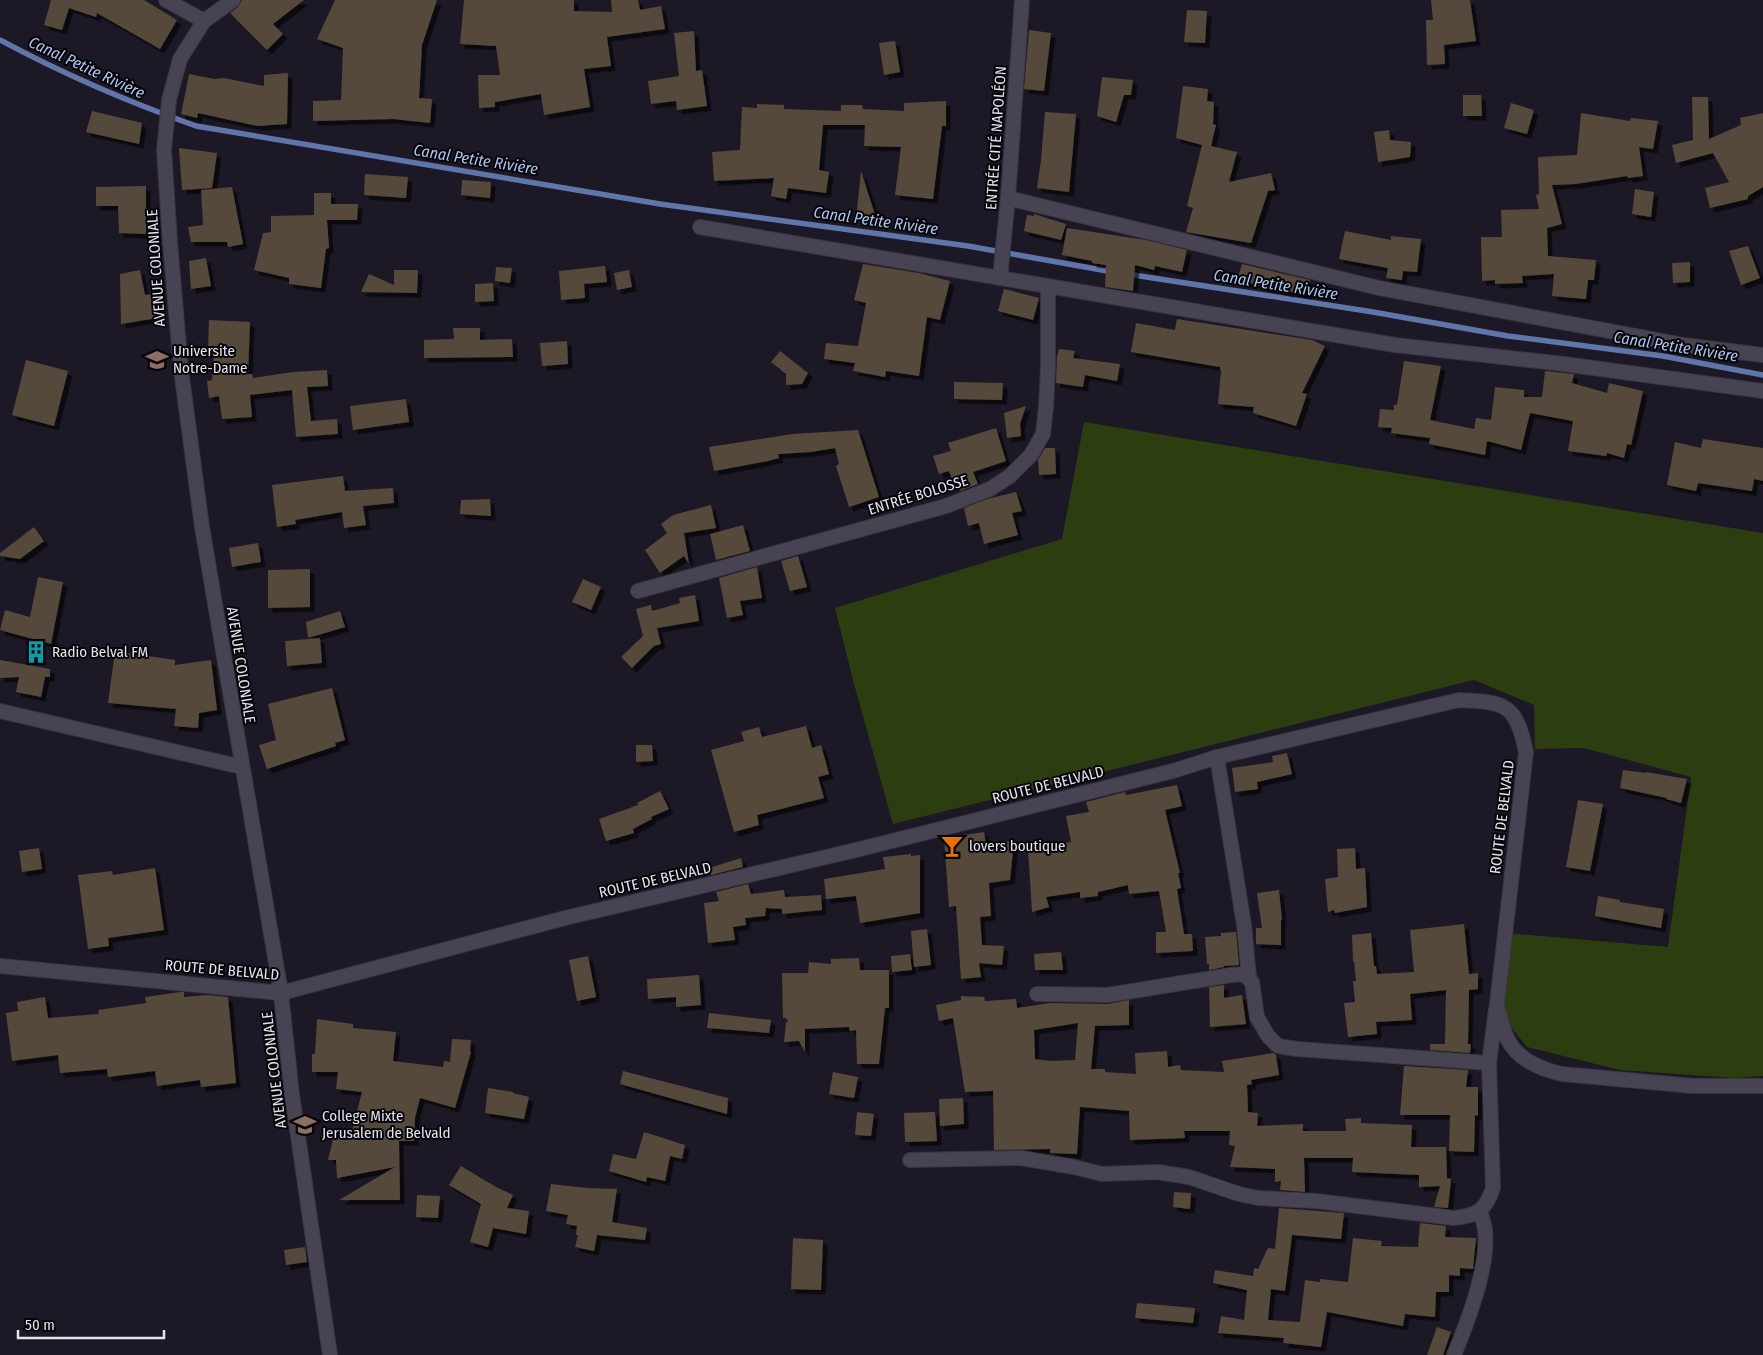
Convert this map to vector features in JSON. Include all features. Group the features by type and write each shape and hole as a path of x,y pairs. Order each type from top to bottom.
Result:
{"street":[{"path":"166,0 204,21"},
{"name":"AVENUE COLONIALE","path":"233,0 204,21 180,59 168,100 164,150 181,370 202,527 281,993 292,1096 330,1355"},
{"name":"ENTRÉE CITÉ NAPOLÉON","path":"1000,278 1008,198 1022,0"},
{"path":"1008,198 1379,288 1684,345 1763,355"},
{"path":"700,227 1395,345 1564,364 1763,391"},
{"name":"ENTRÉE BOLOSSE","path":"638,591 946,506 990,489 1010,476 1031,455 1043,434 1048,368 1048,286"},
{"name":"ROUTE DE BELVALD","path":"0,966 281,993 569,917 869,846 1163,773 1217,757 1459,700 1490,701 1504,706 1515,717 1522,734 1526,752 1497,1004 1508,1039 1529,1063 1545,1070 1562,1074 1694,1086 1763,1086"},
{"path":"0,711 242,767"},
{"path":"1217,757 1244,925 1249,978"},
{"path":"1037,994 1108,995 1244,974 1249,978 1254,987 1257,1017 1268,1036 1278,1046 1297,1049 1489,1062"},
{"path":"910,1160 1021,1158 1102,1174 1158,1172 1189,1177 1239,1194 1258,1198 1316,1201 1454,1218 1474,1215 1486,1205 1493,1188 1489,1062 1497,1004"},
{"path":"1454,1355 1471,1311 1481,1271 1485,1247 1485,1230 1480,1211"}],"green space":[{"path":"1084,422 1763,533 1763,1076 1734,1078 1620,1070 1527,1047 1496,1008 1506,933 1668,947 1691,777 1584,748 1535,749 1534,705 1474,680 893,824 835,608 1062,539"}],"building":[{"path":"51,0 144,0 177,20 160,49 97,13 96,17 69,8 62,30 44,25"},
{"path":"242,0 304,0 273,24 283,34 267,50 230,13 238,7"},
{"path":"335,0 437,0 422,45 419,98 432,99 430,123 393,119 313,121 313,101 341,100 343,48 317,39"},
{"path":"464,0 574,0 574,11 612,12 611,0 638,0 640,10 661,6 665,29 607,37 611,66 584,69 590,107 544,115 541,94 495,102 495,107 479,108 478,75 500,75 496,46 460,44"},
{"path":"1431,0 1470,0 1476,41 1444,45 1445,64 1427,65 1426,20 1433,20"},
{"path":"1187,10 1207,11 1205,43 1184,42"},
{"path":"1029,30 1051,33 1044,91 1024,89"},
{"path":"694,31 696,71 702,70 707,106 677,110 676,101 651,104 648,81 679,76 674,33"},
{"path":"895,41 900,72 884,75 879,43"},
{"path":"288,73 287,124 257,126 198,113 197,118 181,114 189,74 214,79 224,78 264,86 264,75"},
{"path":"1102,77 1133,80 1131,95 1124,95 1116,122 1097,116"},
{"path":"1183,86 1208,89 1207,101 1214,102 1213,124 1216,125 1211,146 1237,152 1229,182 1271,173 1275,190 1268,191 1251,243 1186,232 1193,208 1187,206 1202,145 1176,138"},
{"path":"1463,95 1481,95 1482,116 1463,116"},
{"path":"1692,97 1708,97 1709,139 1741,125 1740,118 1763,113 1763,187 1748,196 1748,199 1710,208 1705,188 1729,182 1713,153 1676,163 1672,145 1693,140"},
{"path":"946,101 946,126 942,126 933,199 895,195 901,147 864,146 865,125 823,125 819,170 829,172 826,193 788,188 786,199 771,196 774,178 714,181 712,152 740,150 742,107 757,108 757,104 784,105 784,109 841,111 841,105 862,105 863,109 904,111 904,103"},
{"path":"1511,103 1534,110 1527,134 1504,128"},
{"path":"92,111 142,123 139,144 86,132"},
{"path":"1045,112 1076,114 1069,192 1037,188"},
{"path":"1581,113 1630,121 1631,118 1658,121 1653,149 1639,147 1643,176 1628,178 1627,176 1576,184 1552,185 1562,224 1547,228 1548,256 1596,260 1594,280 1588,280 1586,299 1552,296 1554,274 1522,276 1523,283 1495,284 1495,280 1482,281 1481,237 1502,237 1501,210 1539,209 1536,195 1539,194 1538,157 1577,155"},
{"path":"1389,130 1390,140 1411,142 1410,157 1378,162 1374,132"},
{"path":"179,148 217,153 212,188 182,190"},
{"path":"861,171 877,221 856,219"},
{"path":"365,174 408,177 406,198 364,195"},
{"path":"462,180 491,182 490,198 461,195"},
{"path":"146,186 146,234 119,233 118,206 96,206 96,187"},
{"path":"232,187 243,244 228,247 227,242 191,242 188,227 203,225 201,190"},
{"path":"1635,189 1654,192 1651,217 1632,214"},
{"path":"314,193 331,193 331,204 358,204 357,220 327,220 329,248 326,249 321,288 289,284 289,278 254,270 263,233 271,232 271,216 314,215"},
{"path":"1034,214 1066,224 1061,240 1024,231 1027,215 1034,216"},
{"path":"1067,228 1146,240 1187,250 1182,272 1155,266 1154,270 1135,265 1133,291 1105,287 1106,265 1062,255"},
{"path":"1345,231 1391,240 1391,236 1421,239 1417,272 1403,271 1402,280 1386,278 1388,268 1339,259"},
{"path":"1748,246 1760,278 1741,285 1729,251"},
{"path":"206,258 211,286 191,289 189,261"},
{"path":"1690,262 1690,282 1673,283 1672,263"},
{"path":"863,264 919,273 950,281 940,320 927,317 919,376 886,371 885,377 853,371 855,363 824,359 826,343 858,346 866,303 854,300"},
{"path":"1242,264 1310,280 1307,295 1290,293 1237,280"},
{"path":"605,266 607,282 584,284 585,298 561,300 559,271"},
{"path":"496,267 512,268 510,283 495,281"},
{"path":"140,270 145,295 153,294 157,318 121,324 120,274"},
{"path":"394,270 418,270 417,293 361,292 369,274 394,285"},
{"path":"629,270 632,287 617,290 614,273"},
{"path":"493,283 494,301 475,302 475,284"},
{"path":"1004,289 1039,298 1033,320 998,311"},
{"path":"1177,319 1312,340 1325,346 1302,393 1307,394 1296,426 1253,413 1254,407 1218,404 1220,367 1131,352 1136,323 1175,330"},
{"path":"209,320 250,322 248,374 252,374 253,378 293,372 327,370 328,386 307,387 311,421 337,419 338,434 296,437 292,390 250,395 252,417 222,419 219,396 209,398 207,381 212,380 214,348 208,347"},
{"path":"453,328 480,328 480,340 512,339 513,357 424,358 424,340 454,339"},
{"path":"567,341 568,364 542,366 540,343"},
{"path":"1059,349 1075,351 1073,358 1120,364 1117,381 1085,375 1083,387 1056,383"},
{"path":"780,351 808,373 802,384 786,385 786,374 771,362"},
{"path":"26,360 68,371 54,426 12,415"},
{"path":"1404,361 1441,366 1430,420 1474,429 1476,418 1491,420 1495,387 1524,390 1524,397 1542,397 1545,371 1574,374 1572,383 1607,393 1609,383 1643,391 1631,445 1627,444 1624,458 1607,453 1606,456 1568,451 1573,421 1530,413 1521,450 1487,441 1485,455 1429,444 1430,438 1391,433 1392,428 1378,427 1380,409 1394,410 1394,405 1397,405"},
{"path":"954,382 1003,383 1002,400 954,399"},
{"path":"406,399 409,422 353,430 350,406"},
{"path":"1026,406 1020,424 1021,436 1007,438 1004,413"},
{"path":"996,428 1006,461 973,472 978,484 960,491 958,483 954,484 949,471 939,474 933,456 951,451 948,443"},
{"path":"858,430 879,497 849,507 836,466 839,464 835,448 778,454 779,458 768,461 714,471 709,447 792,434"},
{"path":"1703,439 1763,448 1763,481 1754,479 1752,491 1698,483 1696,491 1667,485 1675,442 1701,448"},
{"path":"1045,448 1055,448 1056,474 1039,475 1038,460"},
{"path":"343,476 345,491 393,488 394,503 363,506 366,525 344,528 342,512 295,520 296,524 277,527 272,485"},
{"path":"1016,492 1022,511 1012,513 1018,535 984,544 979,523 968,526 964,508 987,499"},
{"path":"490,499 491,516 460,514 461,500"},
{"path":"711,505 716,528 684,533 689,564 684,556 660,573 645,550 667,533 661,524 673,515"},
{"path":"743,525 750,551 716,560 710,534"},
{"path":"34,527 44,541 20,559 0,556 0,553"},
{"path":"258,543 261,562 232,567 229,548"},
{"path":"798,556 807,587 790,591 781,561"},
{"path":"757,567 762,598 740,601 743,615 727,618 719,578"},
{"path":"310,569 310,607 268,608 268,570"},
{"path":"38,577 63,582 51,644 0,630 5,610 30,617"},
{"path":"583,579 601,587 591,610 572,602"},
{"path":"695,595 699,621 657,628 661,644 654,646 632,668 621,657 643,636 636,609 651,605 652,611 680,603 679,598"},
{"path":"340,611 345,627 308,638 306,622"},
{"path":"320,638 322,663 287,666 285,641"},
{"path":"115,651 175,660 175,665 211,660 217,710 199,713 198,728 174,726 176,709 108,703"},
{"path":"0,660 50,669 50,677 45,677 41,697 16,692 19,677 0,678"},
{"path":"332,688 345,740 335,743 336,746 267,769 259,745 276,740 268,704"},
{"path":"806,726 812,748 821,745 829,774 818,777 824,798 757,815 759,825 734,832 711,750 744,741 741,732 759,727 762,737"},
{"path":"636,745 652,745 653,761 636,762"},
{"path":"1287,753 1292,774 1257,782 1258,789 1235,792 1232,768 1273,762 1272,756"},
{"path":"1623,770 1687,779 1681,803 1667,798 1620,788"},
{"path":"1177,785 1182,806 1165,810 1180,873 1178,873 1181,888 1177,889 1184,934 1192,934 1193,951 1156,953 1156,932 1166,932 1159,891 1129,894 1128,885 1098,892 1098,896 1080,898 1080,892 1046,897 1049,907 1032,912 1028,848 1071,842 1066,816 1089,812 1086,802 1125,792 1126,795"},
{"path":"660,791 669,809 651,817 652,819 633,829 634,833 606,841 599,819 638,805 637,803"},
{"path":"1578,800 1603,804 1590,871 1566,867"},
{"path":"984,832 986,844 1014,841 1010,880 989,883 991,916 980,917 982,945 1004,946 1002,965 979,963 981,977 961,979 956,906 949,907 944,838"},
{"path":"39,848 42,869 22,872 19,851"},
{"path":"1355,848 1356,869 1365,868 1367,907 1335,913 1334,910 1328,912 1325,879 1338,877 1337,849"},
{"path":"911,854 911,856 920,855 920,913 860,923 856,896 826,899 824,879 885,869 883,857"},
{"path":"741,858 743,867 711,875 709,868"},
{"path":"155,868 164,930 108,938 109,946 88,949 78,875 112,871 113,875"},
{"path":"748,884 751,894 784,890 785,897 821,895 822,910 782,914 782,909 766,908 765,916 745,918 746,925 733,927 735,940 708,943 704,903 719,901 716,892"},
{"path":"1279,890 1282,920 1281,945 1256,944 1256,928 1262,928 1257,893"},
{"path":"1598,896 1620,900 1620,902 1664,909 1661,928 1595,916"},
{"path":"1464,924 1469,974 1478,973 1478,989 1469,990 1468,1044 1471,1044 1470,1053 1430,1050 1430,1044 1445,1044 1446,990 1410,994 1412,1020 1376,1022 1377,1034 1348,1037 1344,1003 1355,1002 1353,981 1356,981 1352,935 1371,933 1374,966 1376,966 1377,974 1414,972 1410,930"},
{"path":"927,929 931,965 914,967 911,931"},
{"path":"1236,932 1239,965 1209,970 1205,937 1221,936 1221,933"},
{"path":"1061,952 1063,970 1035,970 1034,954"},
{"path":"910,954 912,970 892,972 891,956"},
{"path":"588,956 596,997 577,1001 569,960"},
{"path":"859,958 860,970 889,970 889,1008 885,1008 879,1064 857,1064 856,1030 850,1031 849,1027 805,1029 805,1052 799,1041 784,1042 786,1022 788,1022 786,1018 783,1018 782,973 808,973 809,962 831,964 831,959"},
{"path":"699,975 701,1005 676,1007 676,997 648,999 647,979"},
{"path":"1224,985 1224,998 1242,995 1246,1024 1210,1027 1209,987"},
{"path":"184,992 184,997 207,995 228,997 236,1083 201,1087 200,1080 157,1086 155,1071 108,1077 107,1069 60,1073 58,1055 12,1061 6,1013 18,1011 17,1002 45,997 48,1018 99,1014 98,1010 146,1003 145,997"},
{"path":"961,996 984,997 985,1001 1016,999 1017,1008 1050,1003 1108,1004 1129,1000 1129,1025 1095,1026 1091,1069 1105,1069 1105,1072 1136,1074 1135,1053 1167,1051 1168,1067 1180,1065 1181,1070 1224,1072 1222,1061 1273,1053 1276,1055 1279,1075 1251,1080 1252,1084 1247,1085 1248,1112 1258,1113 1257,1126 1303,1124 1303,1131 1346,1131 1345,1119 1361,1118 1361,1123 1412,1125 1411,1147 1446,1147 1447,1178 1451,1179 1448,1208 1434,1207 1440,1186 1419,1187 1419,1175 1352,1172 1353,1158 1304,1158 1305,1192 1280,1190 1281,1181 1275,1182 1275,1169 1230,1167 1235,1146 1229,1145 1230,1131 1184,1131 1185,1138 1130,1140 1129,1111 1080,1107 1077,1154 1050,1153 1050,1149 994,1150 993,1091 965,1092 953,1018 939,1021 936,1005 961,1000","holes":["1078,1023 1075,1060 1051,1061 1035,1059 1034,1030"]},
{"path":"709,1013 771,1020 769,1033 707,1028"},
{"path":"317,1019 353,1024 353,1028 396,1032 393,1061 443,1067 444,1061 450,1062 452,1039 471,1040 471,1052 455,1108 420,1098 415,1118 414,1141 399,1141 400,1200 339,1200 395,1167 337,1178 336,1160 328,1160 334,1135 350,1139 362,1092 336,1089 338,1072 312,1072 312,1054 315,1054"},
{"path":"1404,1066 1468,1070 1466,1087 1478,1087 1478,1116 1475,1115 1474,1152 1449,1151 1450,1115 1400,1115"},
{"path":"623,1071 728,1098 727,1114 620,1084"},
{"path":"833,1072 858,1077 854,1098 829,1094"},
{"path":"488,1088 529,1097 524,1119 485,1113"},
{"path":"963,1098 964,1124 940,1126 939,1099"},
{"path":"857,1112 874,1114 871,1136 855,1135"},
{"path":"935,1112 937,1141 905,1142 904,1113"},
{"path":"644,1132 685,1145 682,1159 670,1156 665,1181 647,1177 646,1182 609,1171 613,1154 636,1159"},
{"path":"461,1166 513,1195 507,1208 529,1211 526,1234 493,1228 488,1247 470,1242 481,1204 449,1185"},
{"path":"551,1184 617,1189 612,1222 647,1228 645,1240 597,1235 594,1251 575,1247 578,1235 576,1235 577,1226 566,1224 568,1215 546,1211"},
{"path":"1174,1192 1191,1193 1190,1209 1173,1207"},
{"path":"417,1195 440,1196 438,1218 416,1217"},
{"path":"1279,1208 1344,1213 1341,1239 1292,1235 1285,1291 1271,1289 1268,1320 1300,1322 1305,1280 1320,1282 1320,1279 1348,1282 1353,1238 1382,1241 1381,1246 1418,1247 1420,1223 1446,1226 1445,1237 1476,1238 1473,1269 1460,1268 1460,1276 1449,1275 1449,1292 1436,1292 1435,1317 1405,1314 1403,1326 1327,1312 1321,1347 1283,1343 1284,1338 1218,1333 1221,1316 1244,1320 1247,1290 1213,1283 1215,1270 1253,1276 1254,1268 1258,1269 1268,1248 1275,1249"},
{"path":"793,1238 823,1240 821,1290 791,1289"},
{"path":"305,1247 307,1262 286,1265 284,1250"},
{"path":"1137,1303 1195,1308 1193,1323 1135,1318"},
{"path":"1437,1327 1451,1332 1443,1355 1427,1355"}],"waterway":[{"name":"Canal Petite Rivière","path":"0,40 96,87 196,126 660,204 968,246 1113,272"},
{"name":"Canal Petite Rivière","path":"1127,274 1373,312 1508,336 1663,356 1763,375"}],"place":[{"name":"Universite Notre-Dame","path":"157,360"},
{"name":"Radio Belval FM","path":"36,652"},
{"name":"lovers boutique","path":"952,846"},
{"name":"College Mixte Jerusalem de Belvald","path":"305,1125"}]}
